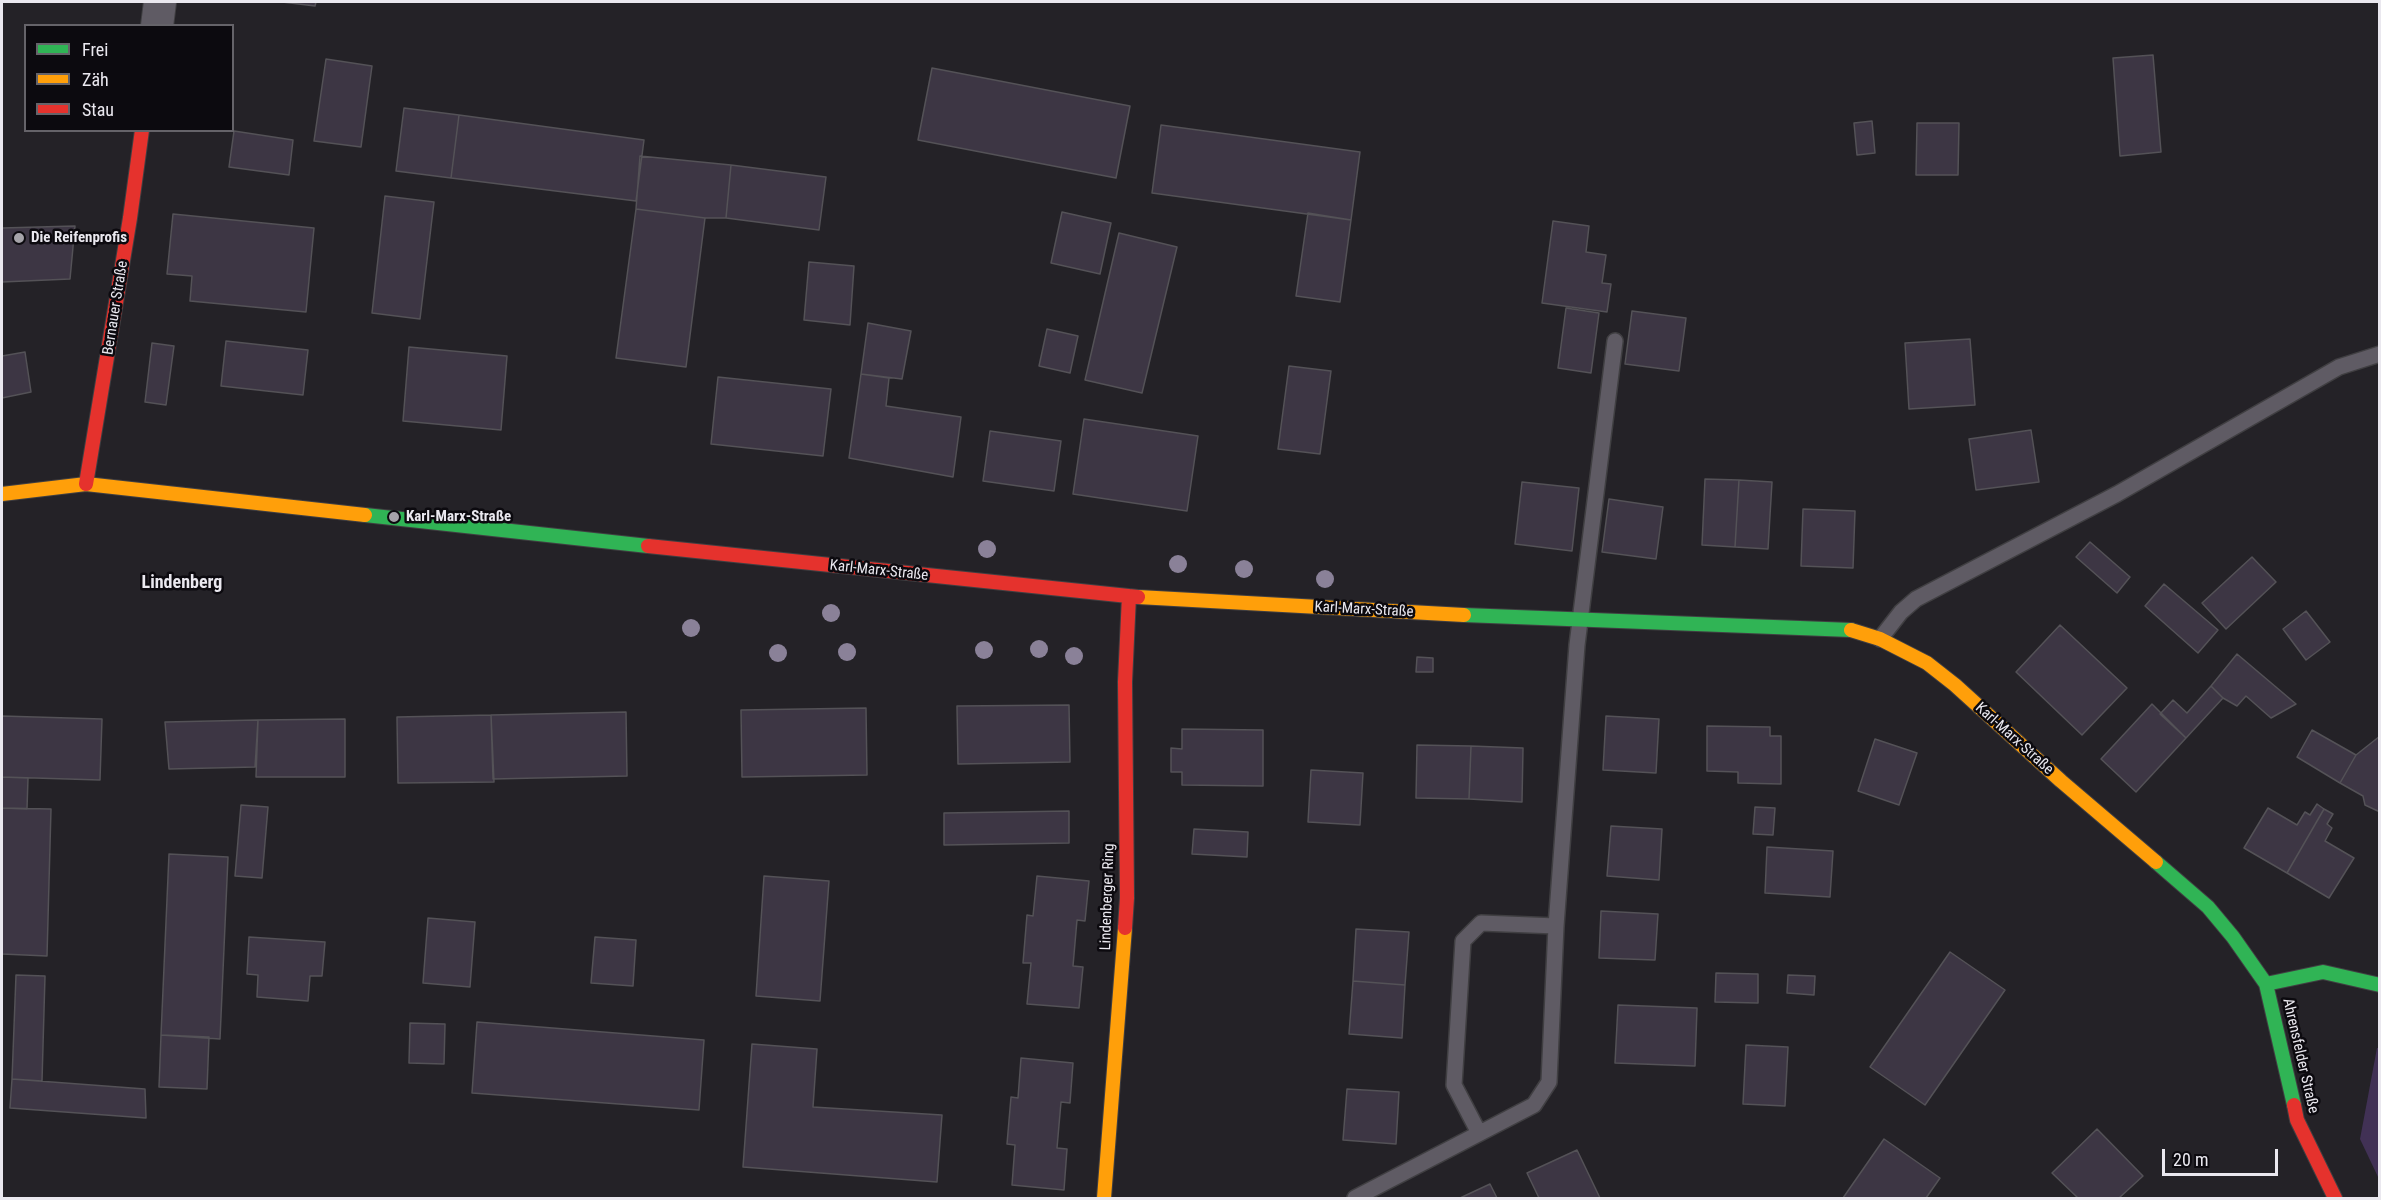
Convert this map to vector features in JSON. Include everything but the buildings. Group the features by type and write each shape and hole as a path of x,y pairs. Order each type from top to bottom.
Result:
{"street":[{"path":"157,24 160,2"},
{"name":"Bernauer Straße","path":"86,484 130,219 142,132"},
{"name":"Karl-Marx-Straße","path":"2,494 86,484 662,548 1129,596 1396,612 1848,629 1881,639 1927,663 1955,685 2208,907 2233,937 2266,984"},
{"name":"Lindenberger Ring","path":"1104,1198 1126,898 1125,682 1129,596"},
{"path":"2266,984 2323,972 2379,985"},
{"name":"Ahrensfelder Straße","path":"2266,984 2297,1120 2335,1198"}],"lane":[{"path":"1355,1198 1534,1105 1549,1082 1556,926 1581,618 1615,341"},
{"path":"1881,639 1900,612 1916,599 2117,494 2339,367 2379,354"},
{"path":"1479,1133 1454,1085 1463,941 1480,923 1556,926"}],"shaded area":[{"path":"2377,1048 2380,1048 2379,1179 2360,1139"}],"traffic: fast":[{"path":"365,515 648,546"},
{"path":"1464,615 1851,630"},
{"path":"2156,862 2208,907 2233,937 2266,984 2294,1105"},
{"path":"2266,984 2323,972 2380,985"}],"traffic: slow":[{"path":"2,494 86,484 365,515"},
{"path":"1138,597 1464,615"},
{"path":"1851,630 1880,639 1927,663 2156,862"},
{"path":"1104,1198 1125,928"}],"traffic: jam":[{"path":"86,484 130,218 142,132"},
{"path":"648,546 1138,597"},
{"path":"1125,928 1127,898 1125,682 1129,596"},
{"path":"2294,1105 2297,1120 2335,1198"}],"place":[{"name":"Die Reifenprofis","path":"19,238"},
{"name":"Karl-Marx-Straße","path":"394,517"}],"district":[{"name":"Lindenberg","path":"182,583"}]}
